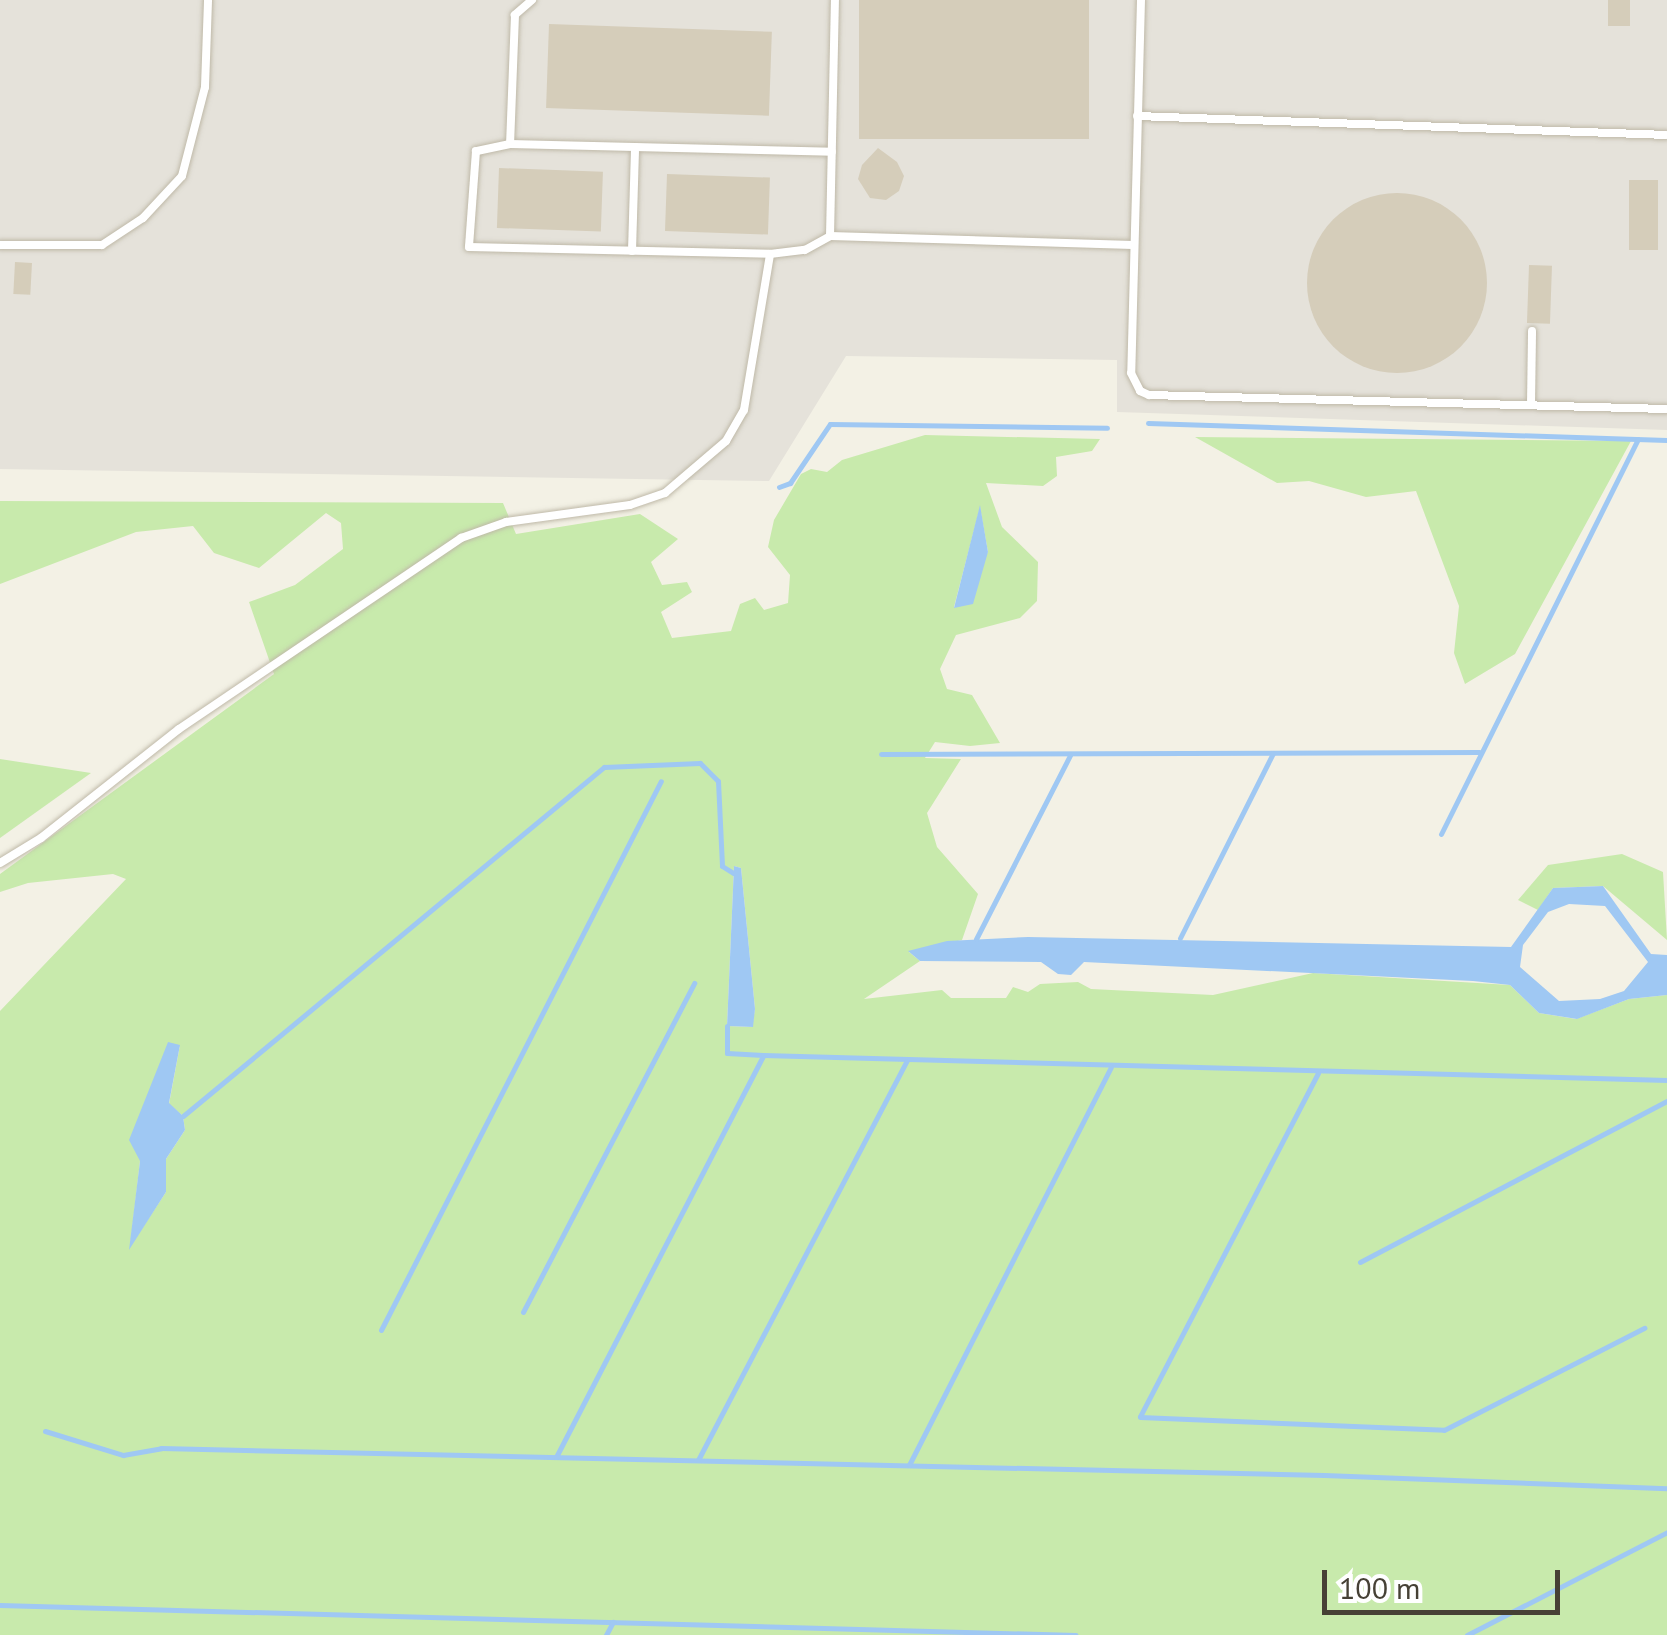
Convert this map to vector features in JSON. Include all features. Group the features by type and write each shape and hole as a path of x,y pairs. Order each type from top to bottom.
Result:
{"lane":[{"path":"0,245 102,245 143,218 182,176 206,87 208,0"},
{"path":"510,144 515,15 532,0"},
{"path":"830,236 835,0"},
{"path":"1141,0 1133,383 1149,395 1667,409"},
{"path":"1137,116 1667,135"},
{"path":"832,152 510,144 476,151 469,247 770,254 805,250 830,236 1133,245"},
{"path":"632,251 634,147"},
{"path":"0,863 41,838 179,729 461,538 506,522 630,505 665,493 726,441 744,410 770,254"},
{"path":"1531,405 1532,331"}],"shaded area":[{"path":"0,0 1667,0 1667,430 1117,412 1117,360 846,356 769,481 0,469"}],"green space":[{"path":"925,435 1100,439 1092,451 1056,457 1057,476 1043,486 986,483 1002,527 1038,562 1037,601 1020,618 956,635 940,669 947,689 972,695 1000,743 970,746 935,742 925,758 961,759 927,813 937,847 978,894 962,940 909,952 920,961 864,999 942,990 951,998 1006,998 1013,987 1028,992 1040,984 1078,982 1091,989 1213,995 1313,973 1510,985 1539,1013 1576,1019 1629,999 1667,995 1667,1635 0,1635 0,1011 126,879 113,874 28,883 0,892 0,874 274,674 249,602 295,585 343,549 341,523 326,513 259,568 214,553 193,526 136,532 0,584 0,501 503,503 516,534 640,514 678,539 651,562 662,585 687,582 692,592 661,612 672,638 731,631 740,604 755,598 764,610 788,603 790,575 768,547 774,520 801,474 811,469 827,472 842,460","holes":["980,507 988,552 955,608 954,607","734,866 741,868 755,1009 752,1027 727,1026","180,1045 169,1104 183,1116 185,1130 166,1159 166,1192 130,1247 140,1161"]},
{"path":"1195,437 1631,441 1515,654 1465,684 1454,653 1459,606 1416,491 1366,497 1309,481 1277,483"},
{"path":"0,759 91,773 0,838"},
{"path":"1622,854 1663,872 1667,940 1603,886 1553,888 1538,910 1518,900 1548,865"}],"water":[{"path":"980,505 988,552 973,604 954,608"},
{"path":"734,866 741,868 755,1009 753,1027 727,1026"},
{"path":"1603,886 1651,954 1667,955 1667,995 1629,999 1577,1019 1539,1013 1510,985 1473,981 1084,962 1071,975 1058,974 1041,962 920,961 908,951 947,941 1028,937 1511,947 1553,888","holes":["1569,904 1605,906 1648,962 1624,991 1600,999 1559,1001 1520,967 1523,945 1548,912"]},
{"path":"168,1042 180,1045 169,1103 183,1116 185,1130 166,1159 166,1192 129,1250 140,1161 129,1140"}],"building":[{"path":"859,0 1089,0 1089,139 859,139"},
{"path":"1608,0 1630,0 1630,26 1608,26"},
{"path":"549,24 772,32 769,116 546,108"},
{"path":"878,148 897,162 904,176 899,191 886,200 870,198 858,179 862,165"},
{"path":"499,168 603,172 601,232 497,228"},
{"path":"667,174 770,178 768,235 665,231"},
{"path":"1629,180 1658,180 1658,250 1629,250"},
{"path":"1397,193 1431,200 1460,220 1480,249 1487,283 1480,317 1460,346 1431,366 1397,373 1363,366 1334,346 1314,317 1307,283 1314,249 1334,220 1363,200"},
{"path":"15,262 32,263 30,295 13,294"},
{"path":"1529,265 1552,266 1550,324 1527,323"}],"waterway":[{"path":"1148,423 1667,440"},
{"path":"779,487 790,483 830,424 1107,428"},
{"path":"1441,834 1638,439"},
{"path":"881,754 1479,752"},
{"path":"1180,938 1273,753"},
{"path":"976,939 1070,755"},
{"path":"183,1116 604,767 700,763 718,781 722,866 733,873"},
{"path":"381,1330 661,781"},
{"path":"523,1312 694,983"},
{"path":"727,1026 727,1053 1667,1080"},
{"path":"556,1457 763,1056"},
{"path":"698,1460 907,1061"},
{"path":"909,1465 1111,1067"},
{"path":"1318,1073 1140,1417 1444,1430 1644,1328"},
{"path":"1360,1262 1667,1101"},
{"path":"45,1431 123,1455 161,1448 1324,1475 1667,1488"},
{"path":"1467,1635 1667,1532"},
{"path":"0,1605 1076,1635"},
{"path":"606,1635 613,1622"}]}
